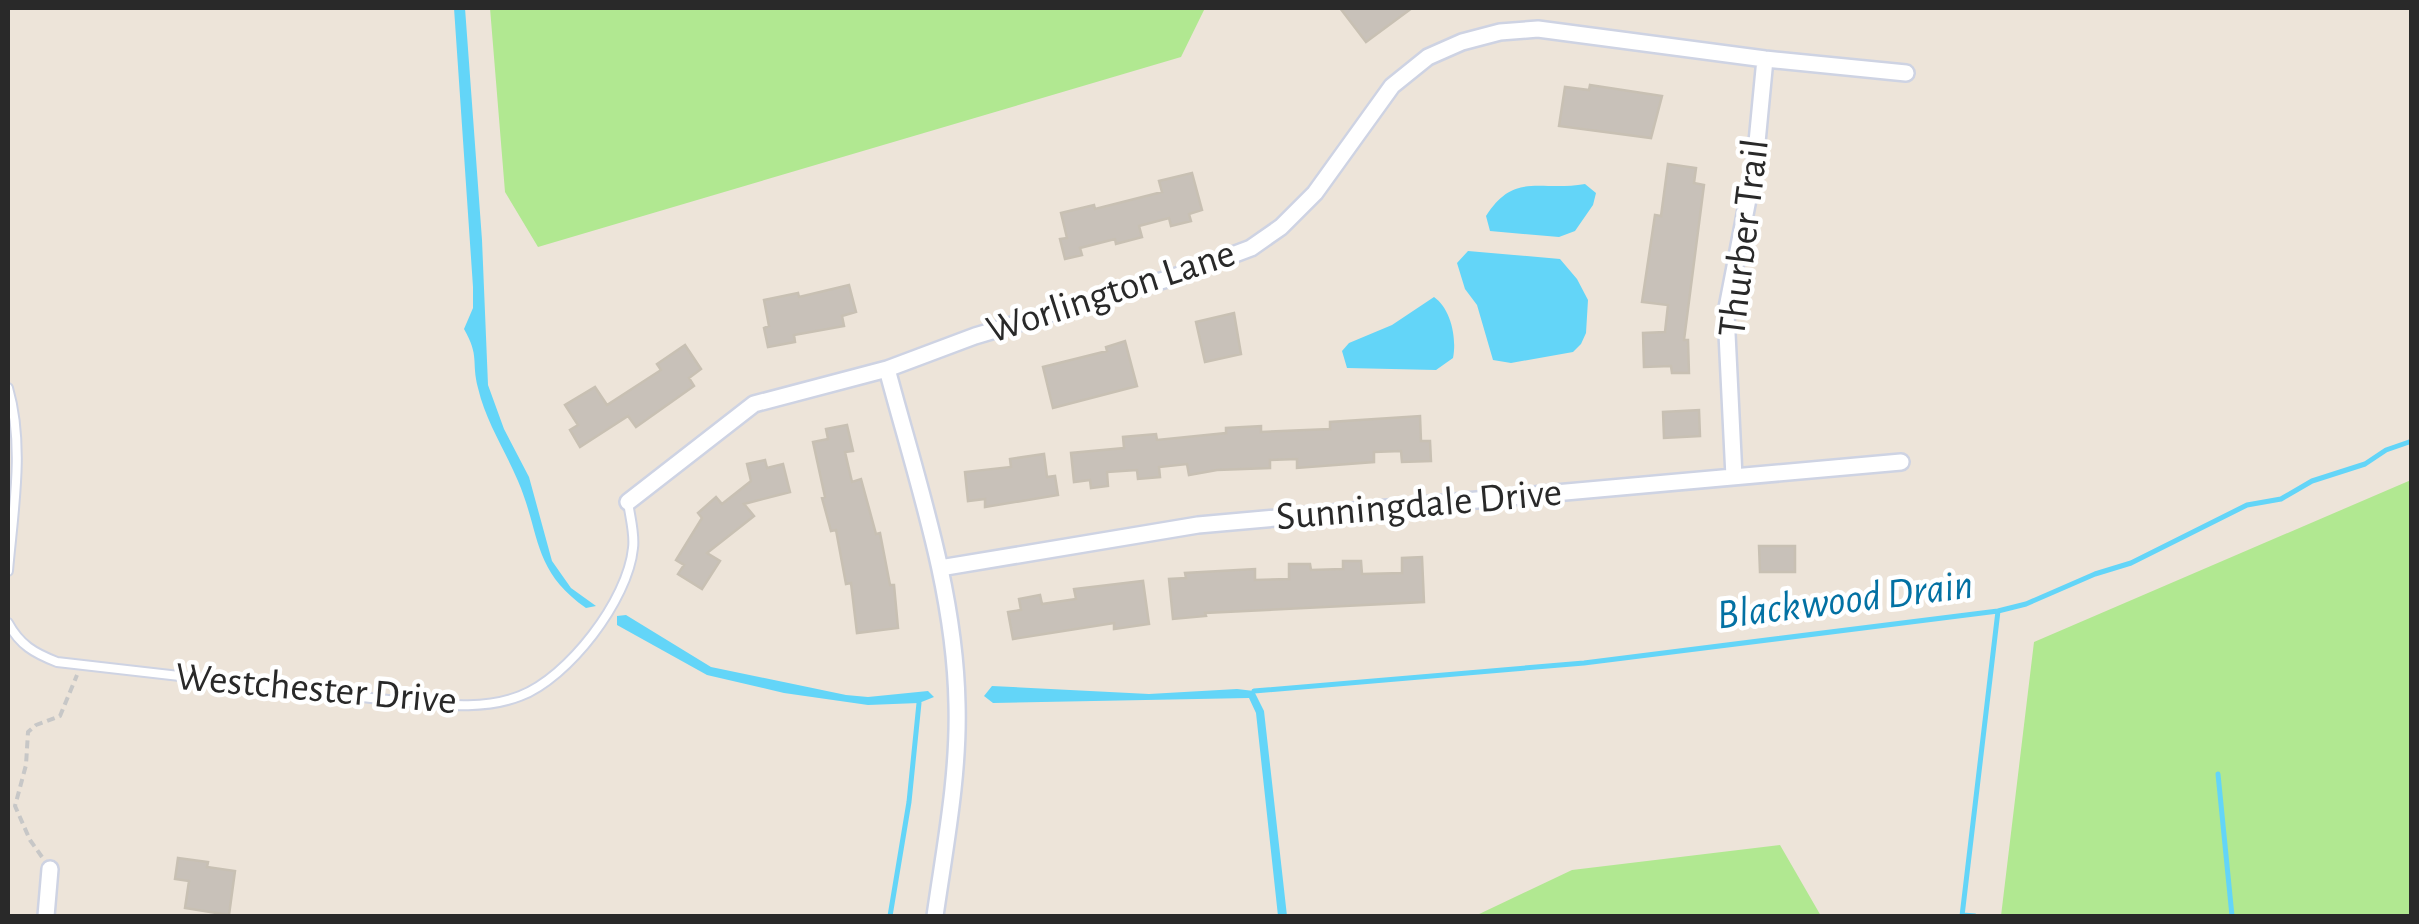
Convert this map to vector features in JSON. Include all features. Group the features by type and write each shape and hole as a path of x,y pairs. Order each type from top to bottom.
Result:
{"street":[{"name":"Worlington Lane","path":"628,502 754,404 887,369 975,336 1174,277 1252,248 1316,193 1392,86 1428,57 1462,42 1500,32 1538,29 1906,73"},
{"name":"Thurber Trail","path":"1734,477 1726,313 1755,162 1765,59"},
{"path":"887,369 940,568 953,639 958,720 935,916"},
{"name":"Sunningdale Drive","path":"940,568 1198,525 1900,462"},
{"path":"46,916 50,869"}],"lane":[{"path":"8,388 16,468 8,571"},
{"name":"Westchester Drive","path":"8,623 16,638 33,653 80,666 447,705 488,704 519,697 554,679 579,654 604,618 626,576 634,547 628,502"}],"path":[{"path":"50,869 14,806 26,765 28,732 60,716 80,666"}],"green space":[{"path":"490,8 1205,8 1181,57 538,247 505,192"},
{"path":"2411,480 2411,916 2001,916 2034,642"},
{"path":"1780,845 1821,916 1475,916 1572,870"}],"water":[{"path":"454,8 465,8 488,385 504,429 529,477 552,561 571,588 596,606 586,608 569,594 547,565 518,481 478,388 474,353 464,329 473,308 473,287"},
{"path":"1585,184 1596,193 1593,205 1575,231 1559,237 1490,231 1486,216 1507,193 1529,186"},
{"path":"1468,251 1560,259 1588,300 1586,333 1581,344 1573,352 1511,363 1493,360 1477,305 1465,289 1457,263"},
{"path":"1434,297 1451,324 1453,358 1436,370 1347,368 1342,351 1349,343 1392,325"},
{"path":"626,615 711,667 846,695 868,697 928,691 934,697 919,703 868,705 784,693 707,675 617,625 617,616"},
{"path":"992,686 1149,694 1254,691 1264,711 1287,916 1278,916 1256,713 1249,698 993,703 984,696"}],"building":[{"path":"1340,8 1412,8 1366,42"},
{"path":"1590,85 1662,96 1651,138 1559,126 1565,87 1589,90"},
{"path":"1668,164 1696,168 1694,183 1704,185 1684,340 1688,340 1689,373 1672,373 1671,366 1644,367 1643,333 1665,332 1668,305 1642,302 1655,215 1661,216"},
{"path":"1192,173 1202,210 1189,214 1191,221 1171,226 1169,218 1139,226 1142,237 1080,248 1082,255 1065,259 1060,239 1067,238 1061,213 1094,205 1095,209 1162,192 1159,181"},
{"path":"849,285 856,312 842,316 844,326 794,335 795,342 768,347 764,300 798,293 799,297"},
{"path":"1234,313 1241,354 1205,362 1196,322"},
{"path":"1125,341 1137,386 1053,408 1043,367 1107,351 1106,347"},
{"path":"685,345 701,369 689,378 694,386 636,427 628,416 580,447 570,430 578,425 565,405 595,387 607,405 661,370 657,364"},
{"path":"1699,410 1700,436 1664,438 1663,412"},
{"path":"1420,416 1421,441 1430,441 1431,461 1402,462 1401,451 1374,452 1374,462 1297,468 1297,459 1270,460 1270,468 1189,475 1187,464 1159,467 1160,477 1138,479 1137,470 1107,472 1108,486 1091,488 1090,480 1074,482 1071,453 1124,448 1123,437 1156,434 1157,440 1261,426 1261,432 1330,429 1330,422"},
{"path":"847,425 853,451 845,452 852,482 861,479 876,534 880,533 890,585 894,585 898,628 857,633 851,583 846,584 836,530 831,531 822,498 825,497 813,442 828,439 826,429"},
{"path":"1044,454 1047,477 1055,476 1058,495 985,507 985,499 968,501 965,472 1011,467 1010,459"},
{"path":"765,460 767,468 783,464 790,492 744,504 754,516 707,553 720,561 702,589 678,574 684,565 676,560 702,518 698,513 716,497 722,504 751,481 747,464"},
{"path":"1759,546 1795,546 1795,572 1760,572"},
{"path":"1422,557 1424,602 1205,613 1206,616 1173,619 1169,579 1186,578 1185,573 1255,569 1255,580 1289,579 1289,564 1310,564 1311,570 1343,569 1343,561 1361,561 1362,574 1402,573 1402,558"},
{"path":"1143,581 1149,624 1114,629 1114,623 1013,639 1008,612 1021,610 1019,599 1040,595 1042,604 1076,599 1074,589"},
{"path":"178,858 235,871 229,915 185,908 189,881 175,879"}],"waterway":[{"name":"Blackwood Drain","path":"1254,691 1584,663 1998,611 2131,563 2247,505 2281,499 2312,481 2365,464 2386,450 2412,441"},
{"path":"1962,916 1998,611"},
{"path":"890,916 909,802 919,703"},
{"path":"2218,774 2232,916"},
{"path":"1963,915 1975,916"}]}
